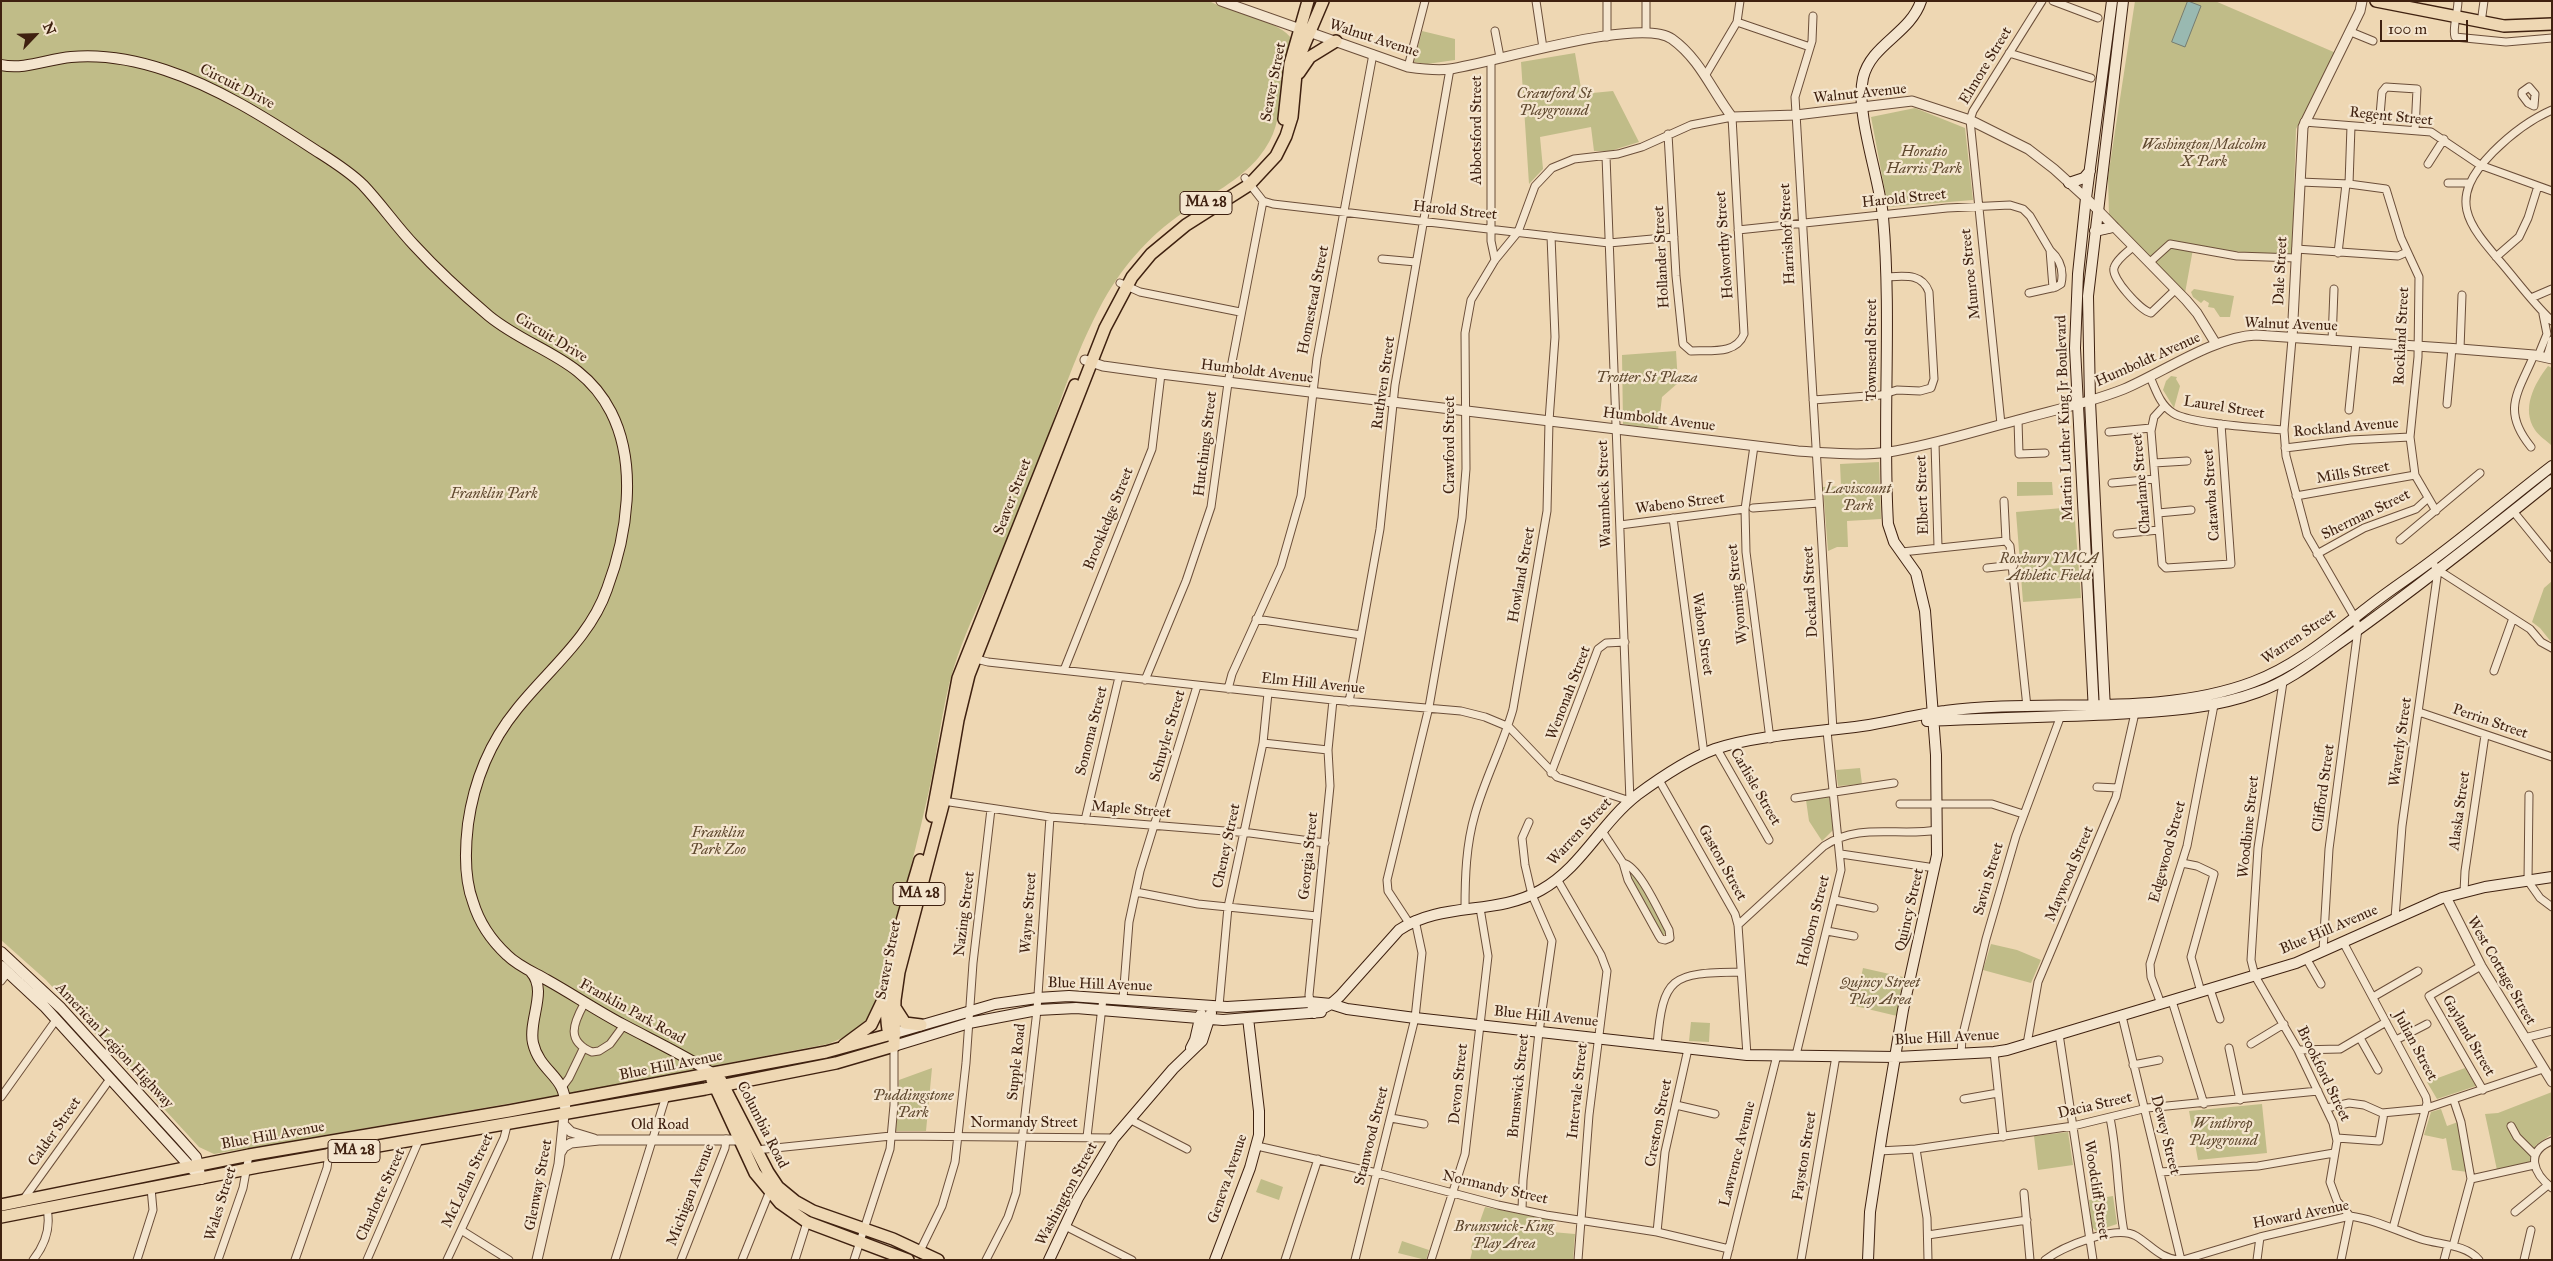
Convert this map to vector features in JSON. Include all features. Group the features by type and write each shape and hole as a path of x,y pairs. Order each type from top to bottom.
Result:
{"main road":[{"name":"MA 28","path":"1305,31 1308,1"},
{"name":"MA 28","path":"1305,31 1324,1"},
{"name":"Townsend Street","path":"1920,1 1912,19 1868,62 1863,79 1863,107 1883,216 1888,392 1888,524 1894,542 1916,573 1923,596 1933,717"},
{"name":"Martin Luther King Jr Boulevard","path":"2094,710 2077,405 2077,296 2086,198 2112,1"},
{"name":"Martin Luther King Jr Boulevard","path":"2105,709 2090,401 2088,296 2124,1"},
{"path":"2376,1 2481,23 2516,27 2552,24"},
{"name":"Seaver Street","path":"893,1038 894,1006 902,961 940,801 971,657 1088,361 1103,315 1124,285 1134,263 1157,239 1191,213 1247,182 1276,156 1286,136 1294,107 1295,81 1305,31"},
{"name":"Seaver Street","path":"1247,182 1280,134 1285,116 1290,64 1305,31"},
{"path":"1295,81 1307,60 1336,41"},
{"name":"Circuit Drive","path":"1,65 20,67 78,57 118,58 178,75 255,112 343,168 363,185 432,263 481,309 516,336 574,366 587,377 611,411 622,442 626,468 627,497 618,550 608,587 590,623 502,729 480,772 469,820 467,869 475,909 485,928 511,959 563,991"},
{"path":"2069,183 2084,178 2090,171"},
{"path":"2095,232 2113,227"},
{"name":"Warren Street","path":"1314,1012 1331,1004 1399,930 1412,921 1442,912 1512,902 1532,895 1557,879 1630,801 1659,780 1704,754 1717,749 1770,738 1933,717 1989,707 2094,710 2191,698 2248,684 2276,673 2355,618 2552,466"},
{"name":"Warren Street","path":"2105,709 2135,713 2188,710 2251,695 2283,682 2438,570 2552,480"},
{"name":"Warren Street","path":"1933,717 2060,718 2094,710"},
{"name":"Quincy Street","path":"1868,1260 1870,1212 1880,1150 1910,980 1935,868 1937,830 1933,717"},
{"name":"Seaver Street","path":"893,1038 886,1014 888,979 940,801"},
{"name":"Blue Hill Avenue","path":"1,1217 329,1155 508,1125 564,1120 666,1096 836,1062 921,1025 970,1010 1059,996 1248,1007 1310,1002 1415,1018 1747,1055 1896,1057 1994,1052 2007,1050 2255,976 2323,951 2446,897 2464,892 2552,877"},
{"name":"American Legion Highway","path":"1,952 67,1015 181,1140 196,1157 194,1166"},
{"name":"American Legion Highway","path":"5,969 194,1166 201,1179"},
{"path":"528,970 537,983 532,1027 536,1051 545,1068 563,1086 565,1101 564,1120"},
{"name":"MA 28","path":"826,1052 851,1041 871,1025 879,1013 888,979"},
{"path":"536,1003 547,988 563,991"},
{"name":"Franklin Park Road","path":"563,991 712,1074"},
{"path":"894,1006 899,1018 905,1022 921,1025"},
{"name":"Washington Street","path":"1049,1260 1085,1185 1114,1138 1189,1051 1211,1006"},
{"name":"Blue Hill Avenue","path":"1,1205 249,1155 509,1112 1037,1010 1076,1008 1205,1019 1248,1018 1347,1009"},
{"path":"56,1020 67,1015"},
{"name":"Geneva Avenue","path":"1215,1260 1257,1146 1260,1122 1248,1018"},
{"name":"Columbia Road","path":"712,1074 771,1177 795,1201 813,1211 864,1228 938,1260"},
{"name":"Columbia Road","path":"719,1086 755,1173 769,1193 796,1216 807,1222 908,1260"}],"street":[{"name":"Walnut Avenue","path":"1222,1 1408,67 1426,70 1450,69 1543,48 1607,37 1660,32 1686,50 1732,117 1796,115 1912,102 1970,120 2028,149 2086,198 2149,263 2197,313 2216,344 2244,336 2456,348 2543,357"},
{"path":"1408,67 1425,1"},
{"path":"1536,1 1543,48"},
{"path":"1607,1 1607,37"},
{"path":"1646,1 1646,32"},
{"path":"1705,76 1736,22 1740,1"},
{"name":"Elmore Street","path":"1970,120 1972,111 2042,1"},
{"path":"2053,1 2098,18"},
{"name":"Dale Street","path":"2358,629 2355,618 2307,536 2285,448 2284,430 2292,339 2304,122 2350,32 2360,11 2362,1"},
{"path":"2458,1 2458,18 2453,32 2455,37 2506,42 2552,38"},
{"path":"2481,23 2484,1"},
{"name":"Harrishof Street","path":"1813,16 1810,46 1796,88 1796,115 1816,452"},
{"path":"1736,22 1810,46"},
{"path":"1495,31 1500,57"},
{"path":"2350,32 2373,41"},
{"path":"2009,53 2091,78"},
{"name":"Homestead Street","path":"1228,689 1232,674 1281,566 1301,496 1312,392 1373,54"},
{"name":"Abbotsford Street","path":"1490,60 1491,228 1492,251 1495,260"},
{"name":"Ruthven Street","path":"1349,702 1380,529 1393,402 1450,69"},
{"path":"2380,127 2382,92 2386,87 2417,89 2415,130"},
{"path":"2534,106 2539,116"},
{"path":"2552,110 2539,116 2508,138 2480,165 2469,183 2466,202 2470,221 2479,238 2552,321"},
{"name":"Crawford Street","path":"1412,921 1388,891 1387,880 1429,707 1464,497 1465,334 1468,309 1480,283 1495,260 1518,232 1535,186 1543,175 1552,168 1574,158 1606,156 1642,147 1691,125 1732,117"},
{"name":"Holworthy Street","path":"1715,350 1737,346 1744,334 1732,117"},
{"name":"Munroe Street","path":"1970,120 1977,206 2001,424"},
{"name":"Regent Street","path":"2304,122 2431,132 2480,165 2552,191"},
{"path":"2338,253 2347,184 2351,126"},
{"name":"Hollander Street","path":"1668,134 1683,344 1691,351 1715,350"},
{"path":"2428,164 2444,140"},
{"name":"Waumbeck Street","path":"1606,156 1630,801"},
{"path":"1247,182 1263,202"},
{"name":"Rockland Street","path":"2300,182 2347,184 2386,189 2400,238 2419,277 2418,346 2410,437 2415,475 2427,499 2436,511"},
{"path":"2448,183 2469,183"},
{"path":"2496,257 2519,237 2528,218 2538,186"},
{"name":"Harold Street","path":"1263,202 1609,242 1674,237"},
{"name":"Hutchings Street","path":"1145,680 1186,581 1211,507 1240,312 1263,202"},
{"name":"Harold Street","path":"1738,230 1977,206 2010,205 2023,209 2038,226 2050,250 2058,260 2062,279 2061,284 2053,288 2050,250"},
{"name":"Howland Street","path":"1465,909 1466,865 1475,814 1508,727 1518,682 1547,511 1549,421 1555,337 1551,236"},
{"path":"2149,263 2170,244 2236,256 2338,253 2398,256 2407,252"},
{"path":"2133,247 2115,264 2113,270 2115,279 2143,309 2151,313 2175,290"},
{"path":"1382,259 1416,262"},
{"path":"1813,400 1927,390 1934,379 1929,292 1926,285 1915,277 1886,276"},
{"path":"1124,285 1140,292 1240,312"},
{"path":"2029,293 2053,288"},
{"path":"2332,341 2334,288"},
{"path":"2531,298 2552,289"},
{"path":"2447,404 2462,295"},
{"path":"2542,311 2552,328"},
{"path":"2542,311 2548,327 2543,357"},
{"path":"2531,448 2518,429 2513,410 2514,400 2552,340"},
{"path":"2349,410 2356,342"},
{"name":"Humboldt Avenue","path":"1088,361 1106,367 1228,383 1754,446 1816,452 1887,452 1935,443 2090,401 2150,377 2216,344"},
{"name":"Brookledge Street","path":"1064,670 1152,449 1160,374"},
{"name":"Laurel Street","path":"2150,377 2164,406 2174,414 2221,424 2284,430"},
{"name":"Charlame Street","path":"2162,564 2151,428 2154,417 2164,406"},
{"path":"2018,420 2019,454 2045,453"},
{"name":"Catawba Street","path":"2162,564 2171,570 2230,564 2221,424"},
{"path":"2109,432 2151,428"},
{"name":"Rockland Avenue","path":"2285,448 2351,440 2410,437"},
{"name":"Elbert Street","path":"1935,443 1938,547"},
{"name":"Wyoming Street","path":"1754,446 1749,509 1749,586 1770,738"},
{"name":"Deckard Street","path":"1816,452 1830,730"},
{"path":"2154,463 2187,461"},
{"path":"2400,540 2480,473"},
{"name":"Mills Street","path":"2296,496 2415,475"},
{"path":"2112,483 2155,479"},
{"name":"Sherman Street","path":"2317,554 2364,528 2416,509 2427,499"},
{"path":"2004,501 2006,541 2012,548 2027,707"},
{"name":"Wabeno Street","path":"1620,525 1749,509 1819,503"},
{"path":"2158,513 2191,510"},
{"path":"2513,511 2552,559"},
{"name":"Wabon Street","path":"1673,518 1704,754"},
{"path":"2117,534 2159,530"},
{"path":"1902,552 2006,541"},
{"path":"2431,561 2438,570 2530,629 2541,642 2552,648"},
{"path":"1987,568 2014,566"},
{"name":"Waverly Street","path":"2395,918 2402,826 2438,570"},
{"path":"2494,671 2513,618"},
{"path":"1256,620 1361,635"},
{"name":"Clifford Street","path":"2323,951 2329,849 2358,629"},
{"name":"Wenonah Street","path":"1551,773 1598,649 1606,643 1625,642"},
{"name":"Elm Hill Avenue","path":"971,657 1197,686 1349,702 1429,707 1485,717 1508,727 1524,740 1551,773 1569,782 1630,801"},
{"name":"Sonoma Street","path":"1085,820 1119,677"},
{"name":"Woodbine Street","path":"2255,976 2251,960 2258,848 2283,682"},
{"name":"Schuyler Street","path":"1123,999 1129,922 1136,892 1197,686"},
{"name":"Cheney Street","path":"1211,1006 1228,907 1263,743 1268,693"},
{"name":"Georgia Street","path":"1314,1012 1310,1002 1330,786 1328,750 1333,700"},
{"name":"Edgewood Street","path":"2161,1004 2151,977 2150,964 2182,862 2214,705"},
{"name":"Perrin Street","path":"2419,712 2552,757"},
{"name":"Maywood Street","path":"2027,1044 2038,982 2090,862 2118,788 2135,713"},
{"name":"Savin Street","path":"1961,1054 1962,1038 1986,939 2023,814 2060,718"},
{"name":"Holborn Street","path":"1796,1055 1840,879 1841,854 1834,793 1830,730"},
{"name":"Alaska Street","path":"2464,892 2465,871 2485,735"},
{"path":"1263,743 1328,750"},
{"name":"Carlisle Street","path":"1717,749 1769,840"},
{"name":"Gaston Street","path":"1659,780 1728,899 1738,925 1747,1055"},
{"path":"1795,798 1894,783"},
{"path":"2097,787 2118,788"},
{"path":"2529,795 2528,881 2540,898 2552,907"},
{"name":"Maple Street","path":"940,801 1050,817 1244,833 1325,843"},
{"path":"1900,804 1992,804 2023,814"},
{"name":"Nazing Street","path":"920,1251 951,1179 959,1136 991,809"},
{"name":"Wayne Street","path":"1037,1010 1050,817"},
{"name":"Brunswick Street","path":"1522,1210 1523,1180 1539,1032 1552,940 1532,895 1522,847 1522,838 1529,822"},
{"path":"1602,830 1623,863 1628,880 1659,936 1661,939 1670,938 1669,930 1638,876 1631,866 1623,863"},
{"path":"1738,925 1824,846 1839,836 1888,831 1937,830"},
{"path":"1841,854 1935,868"},
{"path":"2182,862 2197,866 2214,874 2191,958 2220,1019"},
{"name":"Intervale Street","path":"1557,879 1605,964 1607,979 1598,1038 1580,1220 1578,1260"},
{"path":"1136,892 1228,907 1317,916"},
{"name":"West Cottage Street","path":"2446,897 2481,966 2552,1082"},
{"path":"1835,900 1874,908"},
{"name":"Devon Street","path":"1431,1260 1465,1154 1488,956 1480,908"},
{"name":"Stanwood Street","path":"1355,1260 1415,1018 1422,952 1412,921"},
{"path":"1827,931 1854,936"},
{"name":"Julian Street","path":"2344,942 2422,1088 2426,1103 2392,1228"},
{"path":"2306,958 2320,984"},
{"name":"Gayland Street","path":"2481,966 2429,996 2483,1090"},
{"path":"1,981 5,969"},
{"path":"2373,997 2418,971"},
{"path":"1657,1045 1660,1008 1670,987 1689,976 1740,972"},
{"name":"Brookford Street","path":"2255,976 2284,1024 2327,1108 2337,1138 2330,1175 2332,1188 2337,1201 2350,1216"},
{"path":"1087,1137 1103,998"},
{"path":"2172,1001 2204,1104"},
{"path":"584,1004 574,1026 576,1040 583,1048 592,1052 606,1048 624,1025"},
{"name":"Supple Road","path":"986,1260 1013,1205 1037,1010"},
{"name":"Dewey Street","path":"2122,1016 2181,1260"},
{"path":"1,1097 56,1020"},
{"path":"2298,1050 2340,1049 2386,1022"},
{"path":"2251,1044 2284,1024"},
{"path":"2396,1040 2426,1024"},
{"path":"2524,1038 2552,1031"},
{"name":"Woodcliff Street","path":"2059,1034 2089,1240 2094,1260"},
{"name":"Seaver Street","path":"854,1260 886,1166 891,1136 893,1038"},
{"path":"2360,1038 2378,1070"},
{"path":"563,1086 569,1078 583,1048"},
{"path":"2230,1048 2240,1100"},
{"name":"Creston Street","path":"1658,1232 1665,1152 1688,1049"},
{"path":"1994,1052 2003,1137"},
{"name":"Lawrence Avenue","path":"1726,1260 1777,1055"},
{"name":"Fayston Street","path":"1801,1260 1836,1056"},
{"path":"2133,1065 2159,1060"},
{"path":"2327,1108 2341,1104 2356,1103 2384,1113 2424,1109 2454,1101 2543,1069"},
{"name":"Calder Street","path":"23,1201 110,1079"},
{"name":"Dacia Street","path":"1880,1150 1916,1149 2003,1137 2073,1126 2144,1109 2318,1091"},
{"path":"1964,1098 1998,1093"},
{"path":"615,1260 666,1096"},
{"path":"2444,1260 2470,1179 2461,1122 2454,1101"},
{"path":"1676,1105 1715,1114"},
{"name":"McLellan Street","path":"447,1260 508,1125 509,1112"},
{"path":"2337,1138 2379,1141 2384,1113"},
{"path":"1391,1118 1424,1124"},
{"path":"2110,1118 2117,1156 2118,1194 2124,1232"},
{"path":"1129,1119 1187,1149"},
{"name":"Old Road","path":"564,1120 571,1132 599,1140"},
{"name":"Glenway Street","path":"537,1260 561,1152 564,1120"},
{"path":"2511,1126 2517,1137 2535,1155"},
{"name":"Normandy Street","path":"756,1150 891,1136 1114,1138"},
{"name":"Michigan Avenue","path":"681,1260 725,1148 724,1139"},
{"name":"Charlotte Street","path":"367,1260 419,1140"},
{"name":"Old Road","path":"561,1152 564,1147 571,1143 599,1140 740,1140"},
{"path":"2515,1212 2550,1187 2538,1176 2534,1165 2535,1155 2545,1144 2552,1141"},
{"path":"294,1260 327,1168 330,1142"},
{"name":"Normandy Street","path":"1257,1146 1377,1173 1453,1194 1522,1210 1658,1232 1729,1249"},
{"path":"1916,1149 1928,1234 1928,1260"},
{"path":"2160,1172 2258,1166 2334,1154"},
{"name":"Wales Street","path":"218,1260 243,1188 249,1155"},
{"path":"1285,1260 1318,1159"},
{"path":"2470,1179 2534,1165"},
{"path":"137,1260 152,1214 151,1188"},
{"path":"742,1260 769,1193"},
{"path":"2024,1193 2030,1260"},
{"path":"33,1260 43,1245 48,1228 47,1208"},
{"path":"2341,1260 2350,1216"},
{"name":"Howard Avenue","path":"2181,1260 2260,1236 2350,1216 2392,1228 2423,1240 2470,1252 2480,1260"},
{"path":"1928,1234 2027,1220"},
{"path":"795,1260 807,1222"},
{"path":"1065,1226 1132,1260"},
{"path":"461,1230 509,1260"},
{"path":"2524,1260 2531,1230"},
{"path":"2045,1260 2054,1254 2089,1240 2116,1232 2124,1232 2136,1236 2165,1257 2181,1260"},
{"path":"2257,1260 2260,1236"},
{"path":"2151,1260 2153,1250"}],"green space":[{"name":"Franklin Park","path":"1,1 1209,1 1267,22 1287,33 1292,40 1282,69 1279,113 1269,142 1251,166 1224,187 1184,212 1146,243 1125,267 1107,294 1078,354 1027,497 970,624 954,667 946,698 922,822 875,1006 861,1025 843,1038 828,1044 571,1093 214,1154 199,1147 46,980 1,940"},
{"name":"Washington/Malcolm X Park","path":"2135,1 2215,1 2336,53 2296,129 2292,255 2193,249 2185,293 2109,216 2108,177"},
{"path":"1422,31 1455,39 1455,60 1427,64 1414,62"},
{"name":"Crawford St Playground","path":"1575,53 1582,94 1613,91 1639,142 1610,151 1594,151 1591,127 1540,137 1543,169 1529,184 1521,62"},
{"name":"Horatio Harris Park","path":"1915,108 1965,128 1973,200 1888,207 1871,117"},
{"path":"2194,289 2234,296 2230,317 2220,317 2214,308 2208,307 2209,303 2204,300 2201,303 2193,297 2191,292"},
{"name":"Trotter St Plaza","path":"1676,351 1678,383 1662,397 1658,430 1623,424 1622,355"},
{"path":"2548,366 2552,368 2552,446 2535,430 2529,414 2529,405 2534,389"},
{"path":"2171,376 2177,377 2176,379 2180,386 2174,408 2163,390 2166,381"},
{"name":"Laviscount Park","path":"1879,462 1881,519 1847,521 1848,547 1837,547 1828,551 1823,487 1841,486 1840,464"},
{"path":"2017,482 2052,482 2053,495 2017,496"},
{"name":"Roxbury YMCA Athletic Field","path":"2074,507 2081,598 2023,602 2016,512"},
{"path":"2552,581 2552,643 2540,628 2532,622 2544,588"},
{"path":"1860,768 1862,784 1838,786 1836,770"},
{"path":"1829,796 1833,830 1822,841 1809,821 1806,800"},
{"path":"1635,871 1668,932 1662,936 1629,875"},
{"path":"1991,944 2017,950 2041,960 2031,983 1983,970"},
{"name":"Quincy Street Play Area","path":"1863,968 1903,977 1897,1016 1855,1006"},
{"path":"1691,1022 1710,1023 1709,1042 1689,1041"},
{"name":"Puddingstone Park","path":"932,1068 926,1131 896,1131 899,1080"},
{"path":"2465,1068 2476,1086 2437,1099 2427,1082"},
{"path":"2552,1092 2552,1134 2536,1145 2529,1163 2497,1170 2485,1114 2498,1113"},
{"name":"Winthrop Playground","path":"2262,1104 2267,1153 2198,1160 2189,1111"},
{"path":"2441,1109 2447,1126 2458,1122 2468,1172 2452,1170 2446,1138 2424,1135 2431,1112"},
{"path":"2068,1132 2073,1165 2038,1170 2034,1136"},
{"path":"1261,1179 1283,1187 1279,1200 1256,1192"},
{"path":"2113,1196 2117,1224 2096,1231 2092,1227 2089,1200"},
{"name":"Brunswick-King Play Area","path":"1485,1207 1553,1220 1552,1232 1575,1234 1573,1260 1470,1260 1471,1247"},
{"path":"1402,1241 1429,1250 1426,1260 1398,1253"}],"water":[{"path":"2188,1 2201,6 2185,47 2172,42"}],"park label":[{"name":"Franklin Park Zoo","path":"718,842"}]}
